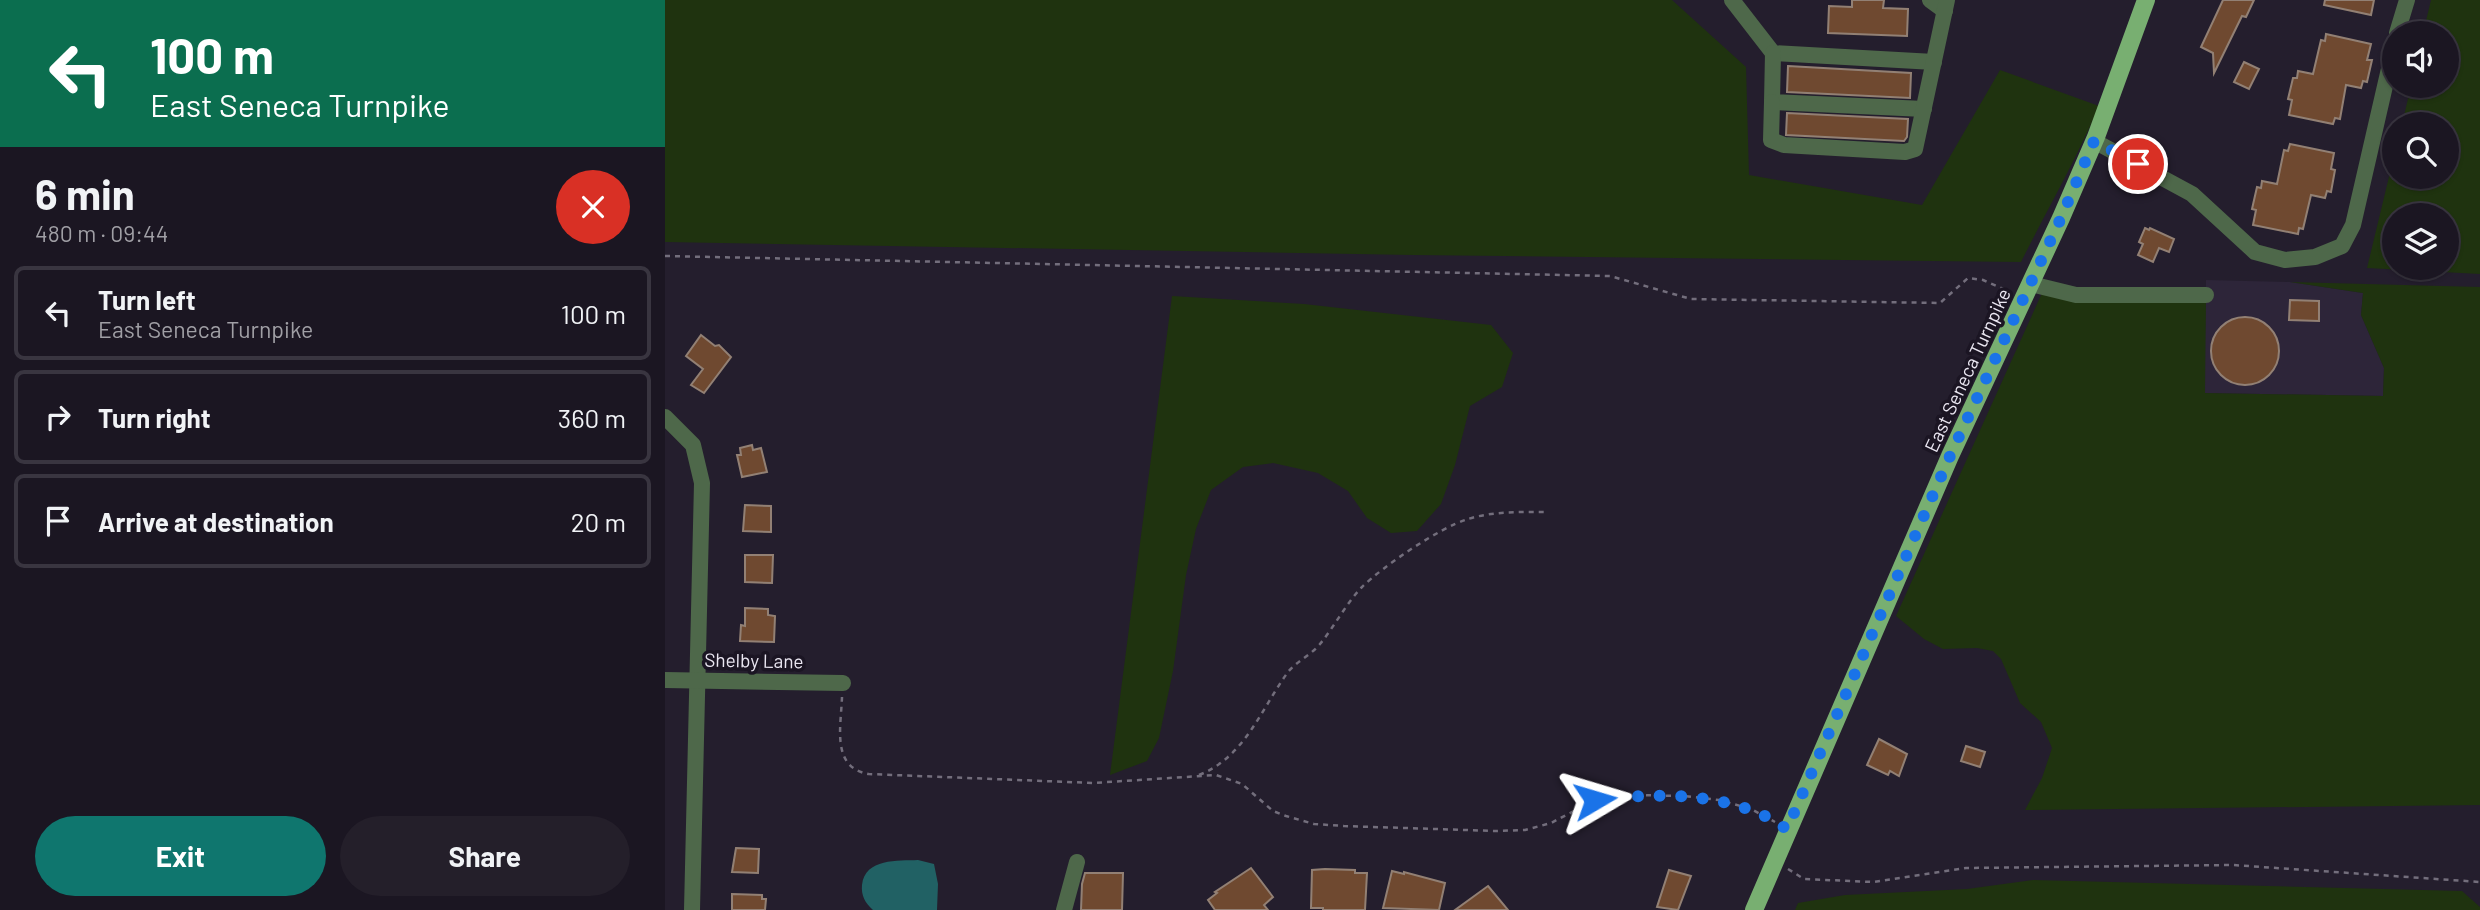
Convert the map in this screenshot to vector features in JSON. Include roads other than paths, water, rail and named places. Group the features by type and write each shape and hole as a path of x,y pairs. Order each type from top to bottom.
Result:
{"main road":[{"name":"East Seneca Turnpike","path":"1754,910 1950,456 2028,291 2094,141 2146,0"}],"street":[{"path":"1732,0 1773,53 1771,140 1784,145 1905,152 1915,149 1946,5 1930,0"},
{"path":"2401,21 2407,0"},
{"path":"1773,53 1934,62"},
{"path":"2094,141 2192,194 2255,252 2285,260 2315,257 2342,246 2353,225 2382,98"},
{"path":"1772,102 1924,109"},
{"path":"2028,291 2076,295 2206,295"},
{"path":"665,416 693,445 702,483 692,910"},
{"name":"Shelby Lane","path":"665,680 843,683"},
{"path":"1064,910 1077,862"}]}
